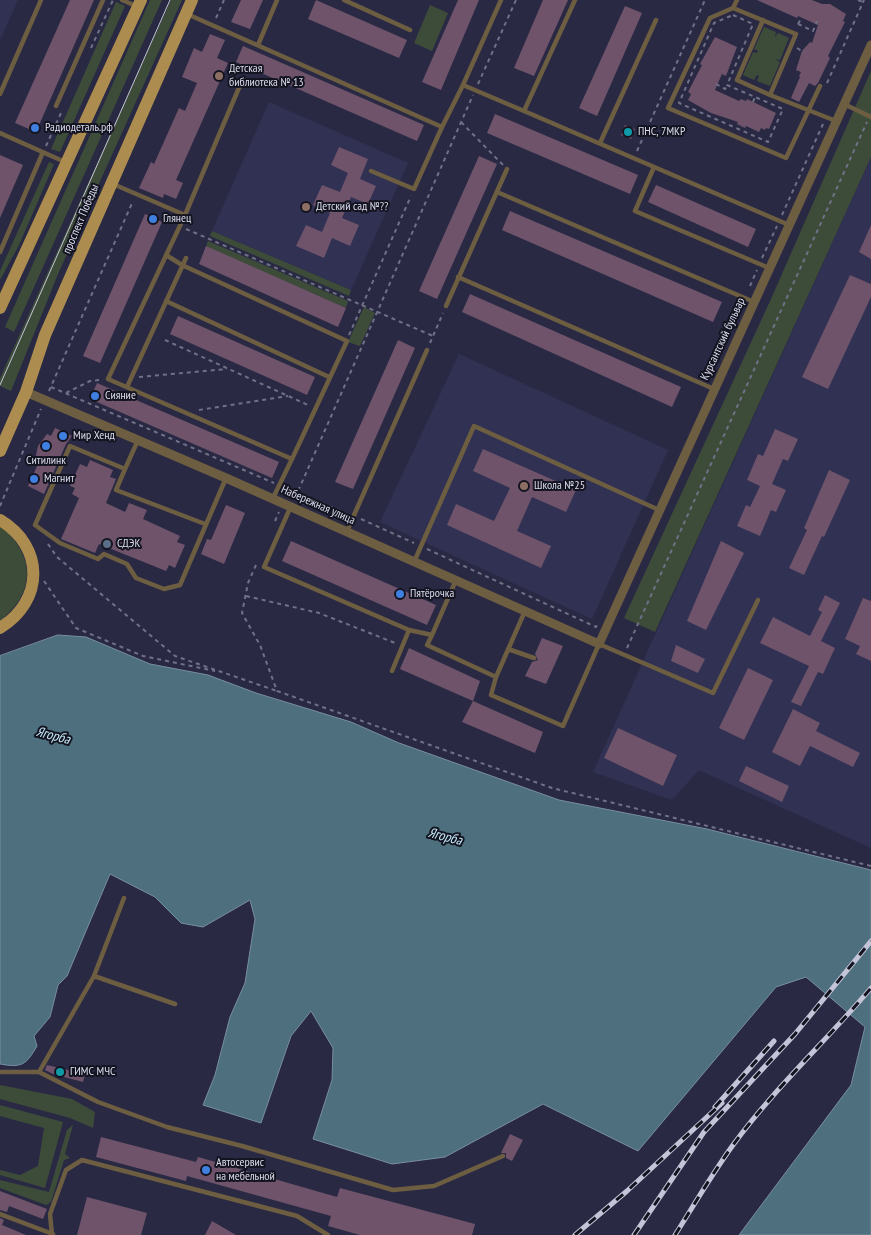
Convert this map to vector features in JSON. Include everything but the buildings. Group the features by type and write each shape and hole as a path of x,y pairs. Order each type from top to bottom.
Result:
{"main road":[{"name":"проспект Победы","path":"0,451 26,392 46,335 192,0"},
{"path":"0,308 139,4"},
{"path":"0,520 16,531 27,547 32,562 33,578 30,595 23,609 12,621 0,628"}],"street":[{"name":"Курсантский бульвар","path":"599,644 871,44"},
{"name":"Набережная улица","path":"26,392 273,498 599,644"}],"lane":[{"path":"0,94 41,0"},
{"path":"56,106 103,0"},
{"path":"122,0 139,4"},
{"path":"258,45 277,0"},
{"path":"344,0 410,30"},
{"path":"371,170 414,189 501,0"},
{"path":"524,111 574,0"},
{"path":"733,8 736,0"},
{"path":"770,95 796,34 733,8 710,18 668,108 786,158 820,86"},
{"path":"186,13 442,127"},
{"path":"600,143 656,20"},
{"path":"763,20 737,80 836,121"},
{"path":"241,83 185,215 108,379 292,459"},
{"path":"463,85 789,225"},
{"path":"844,104 870,117"},
{"path":"0,132 67,163"},
{"path":"0,252 43,152"},
{"path":"654,167 635,211 770,268"},
{"path":"446,306 507,169"},
{"path":"112,183 185,215"},
{"path":"497,192 754,302"},
{"path":"166,256 346,340 273,498"},
{"path":"127,388 186,258"},
{"path":"458,277 714,389"},
{"path":"166,301 330,377"},
{"path":"348,531 427,350"},
{"path":"414,562 474,426 660,510"},
{"path":"138,440 116,490 205,524"},
{"path":"125,470 70,446 35,526 60,543 98,559 104,554 127,564 136,578 164,589 180,585 226,478"},
{"path":"287,505 264,567 409,630 432,635"},
{"path":"456,580 427,645 496,676"},
{"path":"525,611 490,694 563,726 599,644 713,693 758,600"},
{"path":"392,671 409,630"},
{"path":"508,649 534,658"},
{"path":"39,1072 94,976 124,898"},
{"path":"94,976 175,1004"},
{"path":"0,1072 39,1072 98,1102 167,1127 242,1146 393,1190 434,1186 503,1156"},
{"path":"0,1214 52,1235 50,1214 66,1170 82,1160 297,1216 328,1235"}],"path":[{"path":"212,25 224,0"},
{"path":"272,530 297,492 516,0"},
{"path":"634,158 704,0"},
{"path":"824,90 864,1 858,0"},
{"path":"802,17 798,24 813,30 817,21"},
{"path":"797,28 804,31 806,27"},
{"path":"800,40 796,48 802,51"},
{"path":"728,70 733,72"},
{"path":"716,84 725,89 727,85"},
{"path":"753,102 755,98"},
{"path":"624,655 870,117"},
{"path":"461,122 507,169"},
{"path":"346,340 414,189"},
{"path":"0,506 136,194"},
{"path":"179,226 433,336"},
{"path":"427,350 446,306"},
{"path":"166,340 315,408"},
{"path":"131,378 229,369"},
{"path":"66,393 90,380 108,379"},
{"path":"51,387 354,516 596,627"},
{"path":"183,412 288,396"},
{"path":"46,541 57,557 175,656 278,690 552,788 871,866"},
{"path":"256,565 242,613 260,645 278,690"},
{"path":"44,580 76,628 143,656 225,673"},
{"path":"246,596 319,613 402,646"}],"shaded area":[{"path":"0,0 18,0 0,40"},
{"name":"Детский сад №??","path":"269,102 408,163 351,290 212,231"},
{"path":"871,157 871,848 699,770 672,800 593,772"},
{"name":"Школа №25","path":"459,354 668,450 592,619 380,522"}],"green space":[{"path":"150,0 162,0 14,332 5,327"},
{"path":"171,0 182,0 58,274 11,391 0,386 0,378"},
{"path":"116,2 125,6 60,152 51,149"},
{"path":"430,5 448,13 432,51 414,43"},
{"path":"764,27 776,32 775,37 778,33 789,38 780,60 775,59 780,62 770,86 757,81 759,76 757,75 754,80 743,75 753,52 757,53 758,51 754,49"},
{"path":"871,71 871,157 655,632 624,618 771,299"},
{"path":"49,162 54,164 19,245 0,280 0,271"},
{"path":"212,231 351,290 349,296 210,236"},
{"path":"208,241 348,301 346,308 206,247"},
{"path":"364,307 375,313 360,346 348,342"},
{"path":"0,525 12,537 20,549 27,573 21,598 0,621"},
{"path":"0,1085 72,1099 95,1112 93,1128 70,1118 0,1099"},
{"path":"0,1105 63,1122 45,1188 0,1175 0,1170 20,1175 38,1166 44,1128 0,1116"},
{"path":"73,1125 65,1154 70,1158 64,1160 51,1202 46,1205 0,1188 0,1180 49,1192 67,1130"}],"water":[{"name":"Ягорба","path":"58,635 86,637 150,664 208,675 256,693 351,722 399,743 559,800 707,829 871,870 871,1235 739,1235 851,1085 865,1027 806,977 776,987 638,1151 543,1104 445,1157 392,1164 313,1139 332,1080 333,1048 311,1011 291,1036 261,1123 203,1105 215,1075 230,1017 245,983 255,919 250,900 203,927 181,923 155,897 110,874 67,976 58,985 50,1017 34,1036 37,1046 23,1064 14,1066 0,1064 0,656"}],"tram line":[{"path":"0,385 170,0"}],"railway":[{"path":"634,1235 704,1132 795,1034 871,941"},
{"path":"675,1235 718,1167 749,1124 871,988"},
{"path":"715,1107 774,1041"},
{"path":"575,1235 627,1191 722,1103"}],"place":[{"name":"Детская библиотека № 13","path":"219,76"},
{"name":"Радиодеталь.рф","path":"35,128"},
{"name":"ПНС, 7МКР","path":"628,132"},
{"name":"Детский сад №??","path":"306,207"},
{"name":"Глянец","path":"153,219"},
{"name":"Сияние","path":"95,396"},
{"name":"Мир Хенд","path":"63,436"},
{"name":"Ситилинк","path":"46,446"},
{"name":"Магнит","path":"34,479"},
{"name":"Школа №25","path":"524,486"},
{"name":"СДЭК","path":"107,544"},
{"name":"Пятёрочка","path":"400,594"},
{"name":"ГИМС МЧС","path":"60,1072"},
{"name":"Автосервис на мебельной","path":"206,1170"}]}
